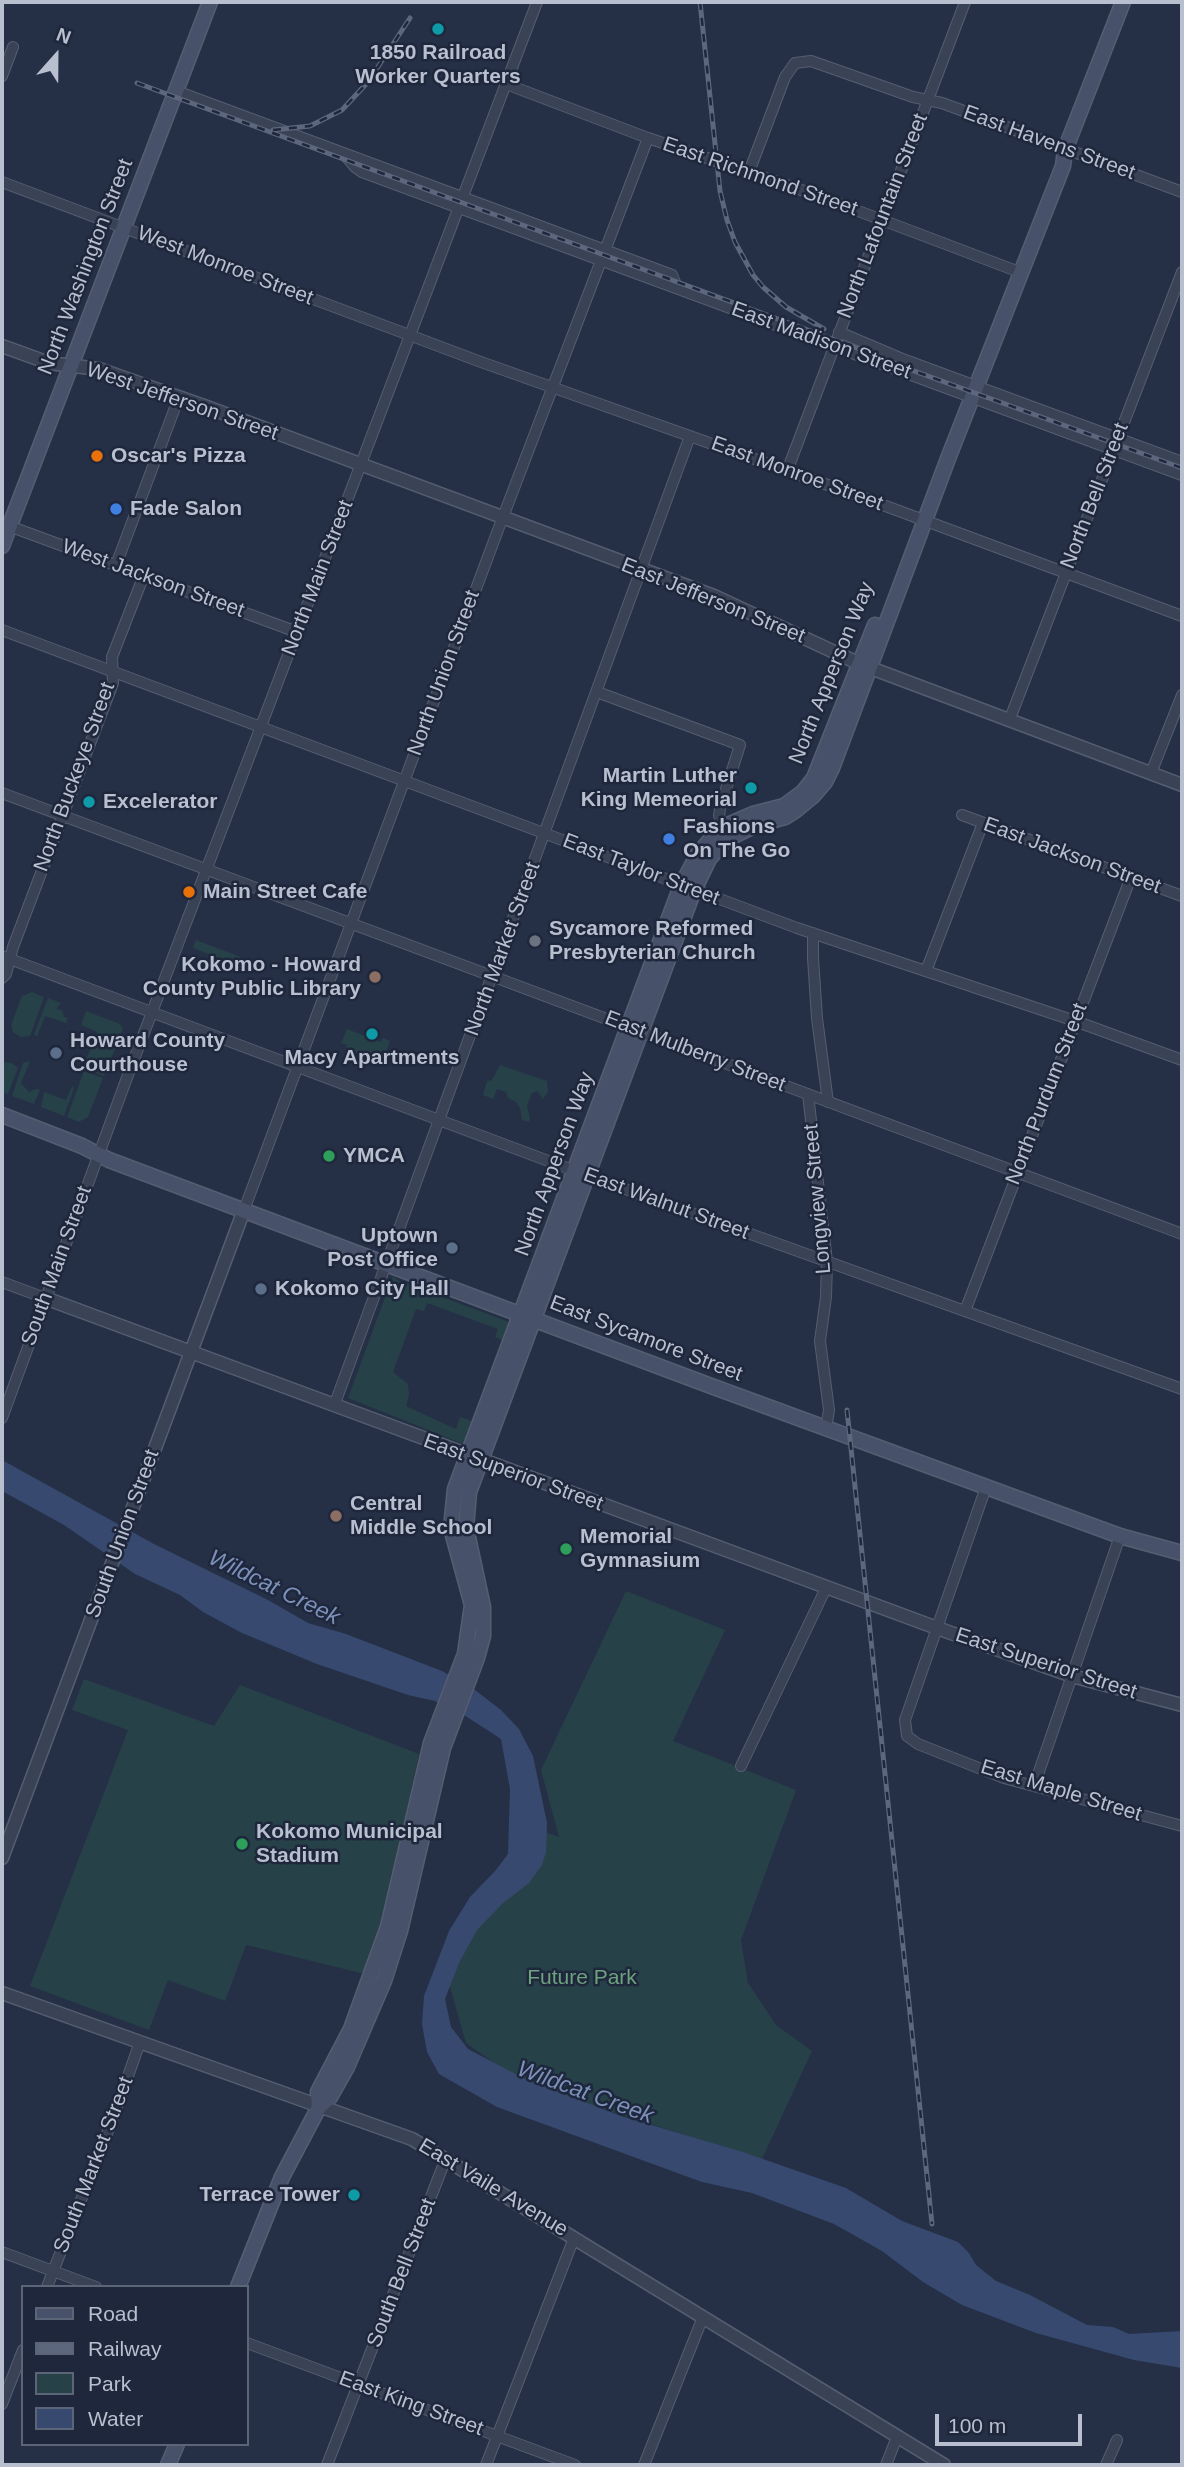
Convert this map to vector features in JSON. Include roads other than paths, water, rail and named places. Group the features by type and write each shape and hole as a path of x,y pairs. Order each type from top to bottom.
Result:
{"main road":[{"name":"North Washington Street","path":"2,546 210,2"},
{"name":"North Apperson Way","path":"970,390 1063,166 1065,150 1123,2"},
{"name":"North Apperson Way","path":"239,2285 282,2176 318,2107 318,2092 351,2029 388,1927 438,1741 471,1656 472,1605 451,1528 455,1489 474,1459 688,888 698,853 727,832 785,817 813,796 832,768 865,666 1014,270 1055,163 1065,150"},
{"name":"East Sycamore Street","path":"2,1115 244,1210 826,1429 1120,1536 1182,1553"},
{"path":"168,2465 176,2446"}],"street":[{"name":"North Main Street","path":"98,1154 537,2"},
{"name":"North Lafountain Street","path":"788,471 965,2"},
{"path":"2,76 13,47"},
{"name":"East Havens Street","path":"749,172 785,77 796,63 811,61 927,101 942,103 1182,192"},
{"name":"East Richmond Street","path":"506,84 1014,270"},
{"path":"176,91 346,154 362,172 460,203"},
{"name":"North Union Street","path":"244,1210 502,518 648,138"},
{"name":"West Monroe Street","path":"2,182 410,335"},
{"name":"East Madison Street","path":"460,203 673,275 674,284"},
{"name":"East Madison Street","path":"460,203 600,262 674,284 834,347 970,390 1116,443 1182,462"},
{"name":"North Bell Street","path":"1009,721 1182,272"},
{"name":"East Madison Street","path":"839,332 970,390"},
{"name":"East Monroe Street","path":"410,335 1182,616"},
{"name":"West Jefferson Street","path":"2,346 49,363 99,369 360,466"},
{"path":"117,565 179,397"},
{"name":"North Market Street","path":"387,1264 690,436"},
{"name":"East Madison Street","path":"1116,443 1182,475"},
{"name":"East Jefferson Street","path":"360,466 714,596 865,666 1182,785"},
{"name":"West Jackson Street","path":"9,526 297,632"},
{"name":"North Buckeye Street","path":"2,978 6,974 5,958 113,683 112,657 144,575"},
{"name":"East Taylor Street","path":"2,630 688,888 1182,1060"},
{"path":"597,692 740,745 720,808 719,816 727,832"},
{"path":"1152,773 1182,695"},
{"name":"East Mulberry Street","path":"2,793 1182,1234"},
{"name":"East Jackson Street","path":"962,815 1182,896"},
{"path":"926,971 983,823"},
{"name":"North Purdum Street","path":"965,1311 1130,877"},
{"name":"Longview Street","path":"813,933 817,1018 828,1102"},
{"name":"East Walnut Street","path":"5,958 582,1173 1182,1389"},
{"name":"Longview Street","path":"808,1094 827,1262 820,1341 829,1410 826,1429"},
{"name":"South Main Street","path":"2,1418 98,1154"},
{"name":"South Union Street","path":"2,1858 244,1210"},
{"path":"334,1406 387,1264"},
{"path":"2,1282 45,1298"},
{"name":"East Superior Street","path":"45,1298 937,1629 1072,1676 1182,1705"},
{"path":"937,1629 986,1487"},
{"path":"1034,1786 1120,1536"},
{"path":"741,1766 826,1588"},
{"name":"East Maple Street","path":"937,1629 905,1720 907,1737 918,1744 1004,1777 1182,1826"},
{"name":"East Vaile Avenue","path":"2,1993 412,2139 944,2465"},
{"name":"South Market Street","path":"48,2285 140,2042"},
{"name":"South Bell Street","path":"327,2465 446,2158"},
{"path":"486,2465 574,2238"},
{"path":"2,2252 91,2285"},
{"path":"644,2465 703,2318"},
{"name":"East King Street","path":"248,2343 575,2465"},
{"path":"2,2404 21,2355"},
{"path":"886,2465 897,2437"},
{"path":"1106,2465 1117,2440"}],"water":[{"path":"2,1460 154,1544 268,1600 308,1623 346,1634 442,1671 475,1690 501,1710 519,1729 533,1756 547,1823 546,1852 542,1865 529,1883 502,1904 477,1930 459,1963 445,1999 451,2027 468,2049 525,2079 621,2116 743,2152 846,2188 902,2221 958,2242 976,2265 996,2281 1030,2295 1087,2325 1113,2327 1129,2334 1182,2331 1182,2368 1134,2360 1036,2333 962,2305 923,2282 882,2251 834,2224 752,2193 702,2182 497,2107 439,2074 427,2052 422,2024 424,1996 449,1931 470,1897 508,1854 510,1789 501,1739 464,1715 435,1701 408,1695 317,1664 242,1633 203,1612 180,1595 135,1574 64,1525 2,1491"}],"railway":[{"path":"700,2 720,191 735,242 753,275 763,287 786,307 824,329"},
{"path":"273,130 310,126 342,110 368,82 410,18"},
{"path":"137,83 881,357"},
{"path":"874,354 903,367 1182,468"},
{"path":"847,1410 932,2224"}],"place":[{"name":"1850 Railroad Worker Quarters","path":"438,29"},
{"name":"Oscar's Pizza","path":"97,456"},
{"name":"Fade Salon","path":"116,509"},
{"name":"Martin Luther King Memeorial","path":"751,788"},
{"name":"Excelerator","path":"89,802"},
{"name":"Fashions On The Go","path":"669,839"},
{"name":"Main Street Cafe","path":"189,892"},
{"name":"Sycamore Reformed Presbyterian Church","path":"535,941"},
{"name":"Kokomo - Howard County Public Library","path":"375,977"},
{"name":"Macy Apartments","path":"372,1034"},
{"name":"Howard County Courthouse","path":"56,1053"},
{"name":"YMCA","path":"329,1156"},
{"name":"Uptown Post Office","path":"452,1248"},
{"name":"Kokomo City Hall","path":"261,1289"},
{"name":"Central Middle School","path":"336,1516"},
{"name":"Memorial Gymnasium","path":"566,1549"},
{"name":"Kokomo Municipal Stadium","path":"242,1844"},
{"name":"Terrace Tower","path":"354,2195"}],"water label":[{"name":"Wildcat Creek","path":"274,1588"},
{"name":"Wildcat Creek","path":"585,2093"}],"park label":[{"name":"Future Park","path":"582,1978"}]}
